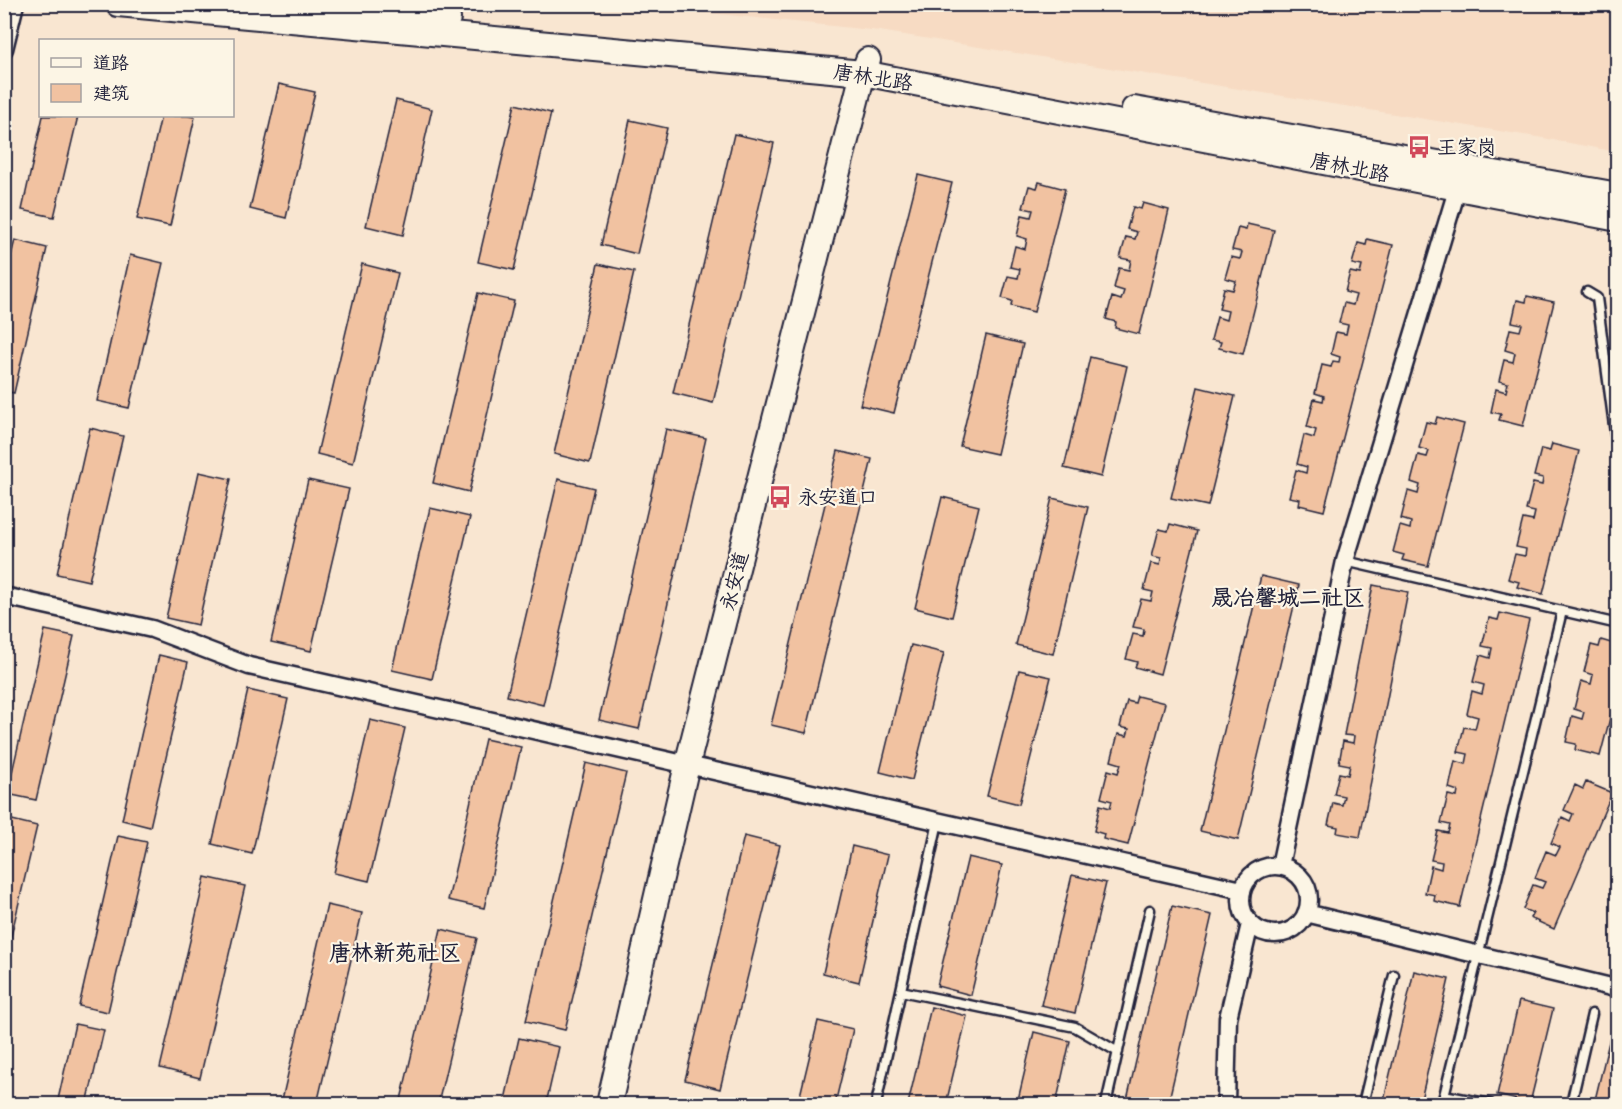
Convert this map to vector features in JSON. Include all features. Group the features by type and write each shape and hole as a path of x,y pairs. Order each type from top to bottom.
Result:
{"main road":[{"name":"唐林北路","path":"118,4 865,66"},
{"name":"唐林北路","path":"310,4 865,66 1460,178 1617,219"},
{"name":"永安道","path":"609,1104 687,765 865,66"},
{"name":"唐林北路","path":"1460,178 1617,195"}],"street":[{"path":"4,49 15,4"},
{"path":"1280,866 1346,561 1460,178"},
{"path":"4,596 152,629 249,666 1242,890"},
{"path":"1270,866 1280,866 1290,869 1305,883 1309,903 1306,914 1292,930 1281,934 1270,934 1259,931 1245,917 1241,899 1242,890 1252,874 1270,866"},
{"path":"1306,914 1611,987 1617,986"},
{"path":"1226,1104 1228,1018 1250,924"}],"lane":[{"path":"1587,291 1597,298 1617,456"},
{"path":"1346,561 1617,624"},
{"path":"1442,1104 1562,611"},
{"path":"876,1104 938,822"},
{"path":"1106,1104 1150,910"},
{"path":"1363,1104 1394,975"},
{"path":"901,991 1075,1027 1118,1052"},
{"path":"1571,1104 1592,1014"},
{"path":"1444,1095 1490,1104"}],"shaded area":[{"path":"633,5 1617,5 1617,152 1543,138 880,31"}],"building":[{"path":"279,84 315,92 286,218 250,209"},
{"path":"396,100 432,109 403,235 366,226"},
{"path":"515,104 551,113 514,270 478,262"},
{"path":"43,117 78,117 54,217 22,210"},
{"path":"161,117 195,117 170,226 137,219"},
{"path":"630,120 667,128 637,254 601,245"},
{"path":"734,134 774,143 713,403 673,393"},
{"path":"918,175 952,183 894,413 860,405"},
{"path":"1039,182 1065,189 1034,312 1011,306 1012,301 1002,298 1008,276 1018,278 1020,269 1010,267 1015,246 1025,249 1027,239 1017,236 1022,215 1031,217 1033,210 1023,208 1029,186 1037,188"},
{"path":"1143,203 1169,210 1139,334 1115,328 1116,322 1106,319 1112,297 1121,300 1124,291 1114,288 1119,268 1129,270 1131,260 1120,258 1126,237 1135,239 1137,232 1127,229 1133,207 1141,209"},
{"path":"1247,224 1274,230 1243,354 1219,348 1221,342 1211,340 1217,317 1226,320 1228,311 1219,309 1224,288 1233,290 1236,281 1225,278 1231,257 1240,259 1242,252 1232,250 1238,228 1246,230"},
{"path":"1367,239 1393,245 1324,511 1299,505 1300,499 1289,497 1296,470 1306,473 1307,467 1297,464 1304,435 1314,438 1316,430 1307,427 1314,399 1323,401 1324,396 1315,393 1322,365 1331,367 1333,361 1339,362 1340,357 1331,354 1336,332 1346,334 1348,325 1339,323 1344,303 1353,305 1356,295 1345,292 1350,272 1360,274 1362,266 1352,264 1358,243 1366,245"},
{"path":"15,240 47,248 14,393 4,391 4,284"},
{"path":"130,255 163,263 129,408 97,401"},
{"path":"362,264 398,273 353,463 317,454"},
{"path":"598,264 634,272 590,463 554,454"},
{"path":"478,293 514,301 469,492 433,483"},
{"path":"1527,296 1554,302 1523,426 1499,420 1501,414 1491,412 1496,389 1506,392 1508,383 1499,381 1504,360 1513,362 1515,353 1505,350 1510,329 1520,331 1522,324 1512,322 1517,300 1526,302"},
{"path":"986,335 1023,344 997,454 960,446"},
{"path":"1090,357 1127,366 1101,477 1064,468"},
{"path":"1198,387 1235,396 1208,506 1171,498"},
{"path":"1437,417 1464,424 1428,566 1402,560 1404,555 1393,552 1400,526 1410,529 1411,522 1401,519 1408,491 1418,494 1420,485 1411,482 1418,455 1427,457 1429,451 1419,448 1426,422 1435,424"},
{"path":"90,428 123,436 89,581 57,574"},
{"path":"666,429 706,438 639,729 599,720"},
{"path":"1552,444 1579,451 1543,594 1517,587 1519,582 1508,579 1515,554 1525,556 1526,549 1516,547 1523,519 1533,521 1535,512 1526,510 1533,483 1542,485 1543,478 1534,476 1541,449 1550,451"},
{"path":"838,451 872,459 806,733 771,725"},
{"path":"199,472 231,479 198,625 166,618"},
{"path":"558,479 594,488 543,705 507,696"},
{"path":"308,480 349,489 311,651 271,642"},
{"path":"942,497 979,506 952,617 915,608"},
{"path":"1052,498 1088,507 1053,654 1016,645"},
{"path":"430,508 470,517 432,679 392,670"},
{"path":"1170,524 1197,531 1160,674 1135,667 1137,662 1126,659 1133,634 1143,636 1144,629 1133,627 1141,599 1151,601 1153,592 1144,590 1151,563 1160,565 1161,558 1152,556 1159,529 1168,531"},
{"path":"1261,576 1299,585 1238,840 1200,831"},
{"path":"1373,585 1408,592 1360,837 1337,833 1338,827 1328,825 1333,803 1342,805 1344,796 1334,794 1339,773 1348,775 1350,765 1339,763 1343,741 1353,743 1354,736 1344,735"},
{"path":"1500,613 1529,620 1460,907 1434,901 1435,895 1425,893 1431,866 1441,869 1442,862 1431,860 1438,831 1448,833 1450,825 1441,823 1448,795 1457,797 1458,791 1449,788 1455,761 1466,764 1468,754 1458,752 1464,727 1475,729 1478,717 1467,714 1472,691 1482,694 1484,685 1473,682 1480,655 1490,658 1492,648 1482,646 1489,618 1498,620"},
{"path":"45,630 74,636 36,800 7,794"},
{"path":"1601,640 1618,645 1618,688 1600,756 1575,750 1576,744 1566,742 1572,716 1582,719 1584,712 1574,709 1581,681 1591,684 1593,675 1584,672 1591,645 1599,647"},
{"path":"911,645 944,653 912,780 880,772"},
{"path":"159,655 188,662 150,827 122,820"},
{"path":"1019,670 1051,677 1019,804 987,796"},
{"path":"248,690 288,699 252,854 212,844"},
{"path":"1137,696 1165,703 1128,845 1103,839 1104,834 1094,831 1100,805 1110,808 1112,801 1101,798 1108,770 1118,773 1121,764 1111,761 1118,734 1127,736 1129,729 1120,727 1127,701 1135,703"},
{"path":"370,720 405,728 369,881 334,873"},
{"path":"485,739 521,747 484,908 448,900"},
{"path":"586,763 626,773 565,1030 526,1021"},
{"path":"1586,782 1612,793 1554,929 1530,918 1533,913 1523,909 1533,885 1542,888 1545,882 1535,878 1546,851 1556,855 1560,847 1551,843 1562,817 1570,821 1573,814 1564,810 1575,785 1583,789"},
{"path":"8,819 37,826 4,966 4,833"},
{"path":"118,836 147,842 108,1012 79,1006"},
{"path":"744,836 780,845 720,1089 685,1080"},
{"path":"852,846 888,855 859,982 823,973"},
{"path":"968,857 1002,865 971,995 937,986"},
{"path":"1072,875 1106,883 1075,1013 1041,1005"},
{"path":"205,877 245,886 200,1078 160,1068"},
{"path":"327,905 362,913 317,1104 281,1104"},
{"path":"1172,906 1212,915 1168,1104 1126,1104"},
{"path":"441,929 477,938 438,1104 400,1104"},
{"path":"1414,971 1449,979 1420,1104 1383,1104"},
{"path":"1519,1001 1553,1009 1530,1103 1497,1095"},
{"path":"931,1007 967,1016 946,1104 908,1104"},
{"path":"818,1021 853,1029 835,1104 798,1104"},
{"path":"1614,1021 1618,1022 1618,1104 1594,1104"},
{"path":"75,1024 104,1030 87,1104 57,1104"},
{"path":"1034,1032 1070,1041 1056,1104 1017,1104"},
{"path":"519,1038 559,1047 546,1104 504,1104"}],"place":[{"name":"王家岗","path":"1419,147"},
{"name":"永安道口","path":"780,497"}],"district":[{"name":"晟冶馨城二社区","path":"1288,597"},
{"name":"唐林新苑社区","path":"395,952"}]}
